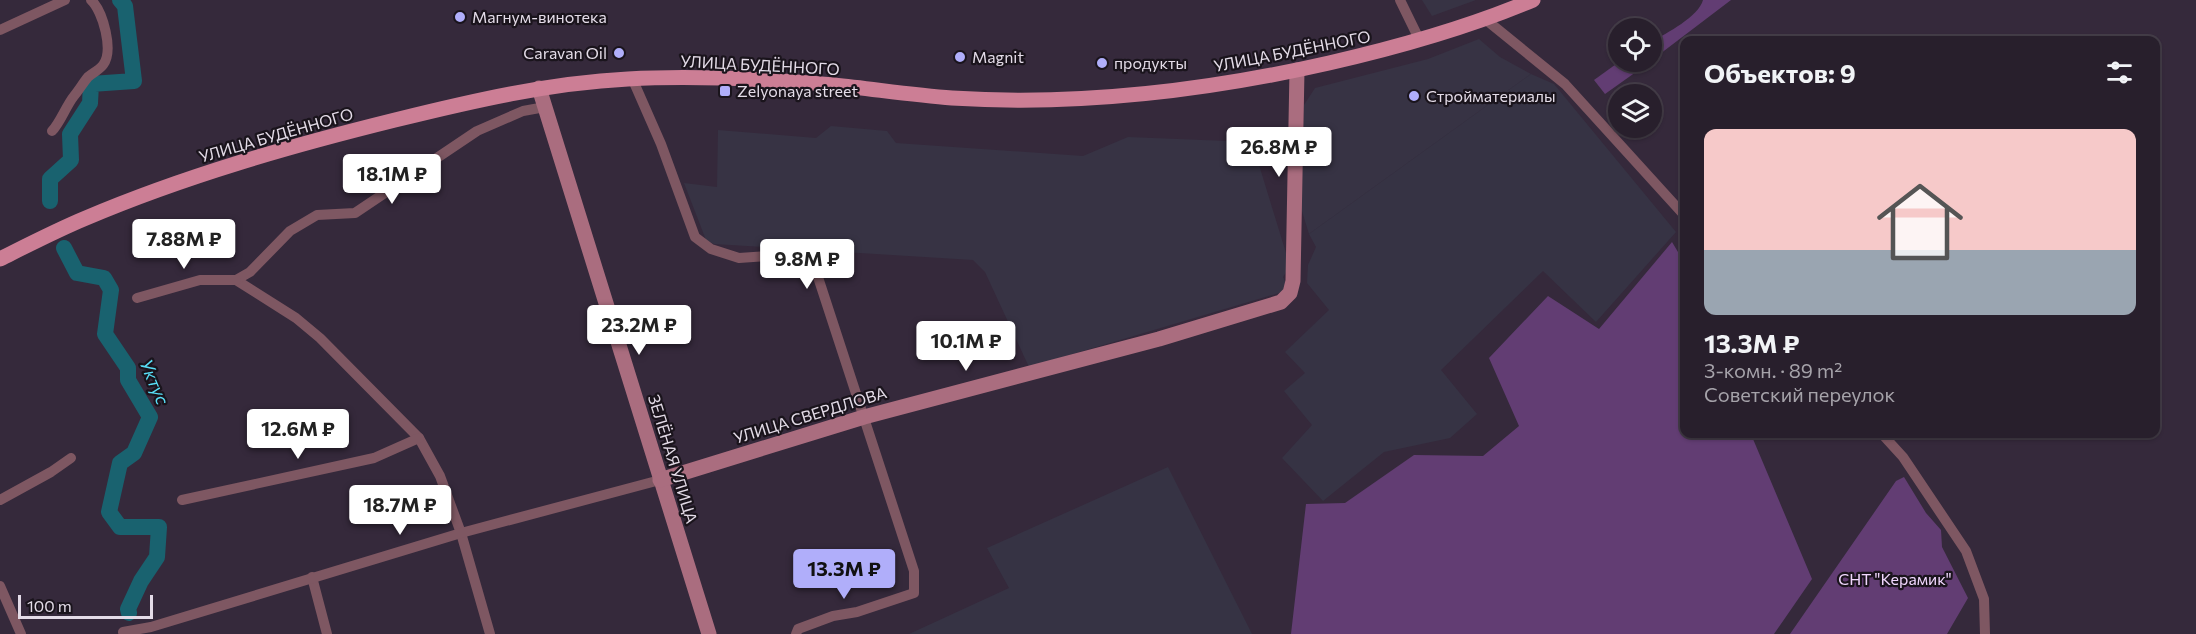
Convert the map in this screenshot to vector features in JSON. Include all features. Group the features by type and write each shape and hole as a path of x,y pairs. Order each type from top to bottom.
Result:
{"main road":[{"name":"УЛИЦА БУДЁННОГО","path":"0,259 83,219 200,175 344,133 451,106 539,88 632,78 768,81 951,98 1063,99 1230,83 1297,70 1420,41 1533,0"}],"street":[{"path":"0,30 42,6 65,0"},
{"path":"52,131 84,83 104,64 107,36 99,11 91,0"},
{"path":"1400,0 1420,41"},
{"path":"1485,19 1565,84 1680,211"},
{"name":"УЛИЦА СВЕРДЛОВА","path":"123,632 151,627 461,533 660,480 864,417 1160,339 1274,304 1286,298 1293,281 1297,70"},
{"path":"632,78 661,144 694,237 711,249 739,258 795,254 814,268 914,571 914,593 857,612 833,616 798,629 796,634"},
{"name":"ЗЕЛЁНАЯ УЛИЦА","path":"539,88 709,634"},
{"path":"137,298 200,280 236,280 250,272 290,231 317,215 355,213 477,131 523,111 545,107"},
{"path":"236,280 296,318 320,338 419,438 440,476 461,533 490,634"},
{"path":"182,500 374,458 419,438"},
{"path":"1886,438 1903,457 1966,550 1984,600 1985,634"},
{"path":"0,500 51,472 71,458"},
{"path":"312,577 327,634"},
{"path":"0,586 21,634"}],"shaded area":[{"path":"1422,0 1476,0 1432,16"},
{"path":"1479,39 1500,57 1531,74 1309,234 1301,208 1304,105 1315,88 1428,59"},
{"path":"1531,74 1554,84 1676,232 1596,322 1543,271 1441,370 1477,414 1450,438 1384,452 1323,501 1282,458 1312,425 1284,391 1305,373 1285,352 1329,310 1307,283 1308,265 1316,247 1309,234"},
{"path":"831,126 887,131 896,143 1083,156 1128,137 1252,142 1290,266 1283,277 1289,290 1029,367 985,272 973,260 714,244 706,240 684,183 717,187 718,130 816,138"},
{"path":"1168,467 1252,634 909,634 1009,588 987,548"}],"green space":[{"path":"1703,0 1731,0 1684,36 1680,36 1680,39 1662,52 1662,35 1695,12"},
{"path":"1608,70 1608,72 1636,72 1619,84 1608,84 1608,92 1605,94 1594,80"},
{"path":"1672,242 1680,255 1680,438 1755,438 1753,439 1812,579 1774,634 1291,634 1306,504 1345,503 1414,455 1483,456 1519,426 1489,358 1548,296 1599,329"},
{"name":"СНТ \"Керамик\"","path":"1904,477 1926,513 1941,530 1942,547 1968,598 1947,634 1790,634 1896,481"}],"waterway":[{"name":"Уктус","path":"50,201 50,179 71,160 70,134 90,103 91,84 134,81 125,6 120,0"},
{"name":"Уктус","path":"64,248 77,273 104,278 111,290 105,334 128,368 128,380 150,417 134,453 120,463 109,512 120,527 159,527 157,557 141,581 128,609 129,613"}],"place":[{"name":"Магнум-винотека","path":"460,17"},
{"name":"Caravan Oil","path":"619,53"},
{"name":"Magnit","path":"960,57"},
{"name":"продукты","path":"1102,63"},
{"name":"Zelyonaya street","path":"725,91"},
{"name":"Стройматериалы","path":"1414,96"}]}
